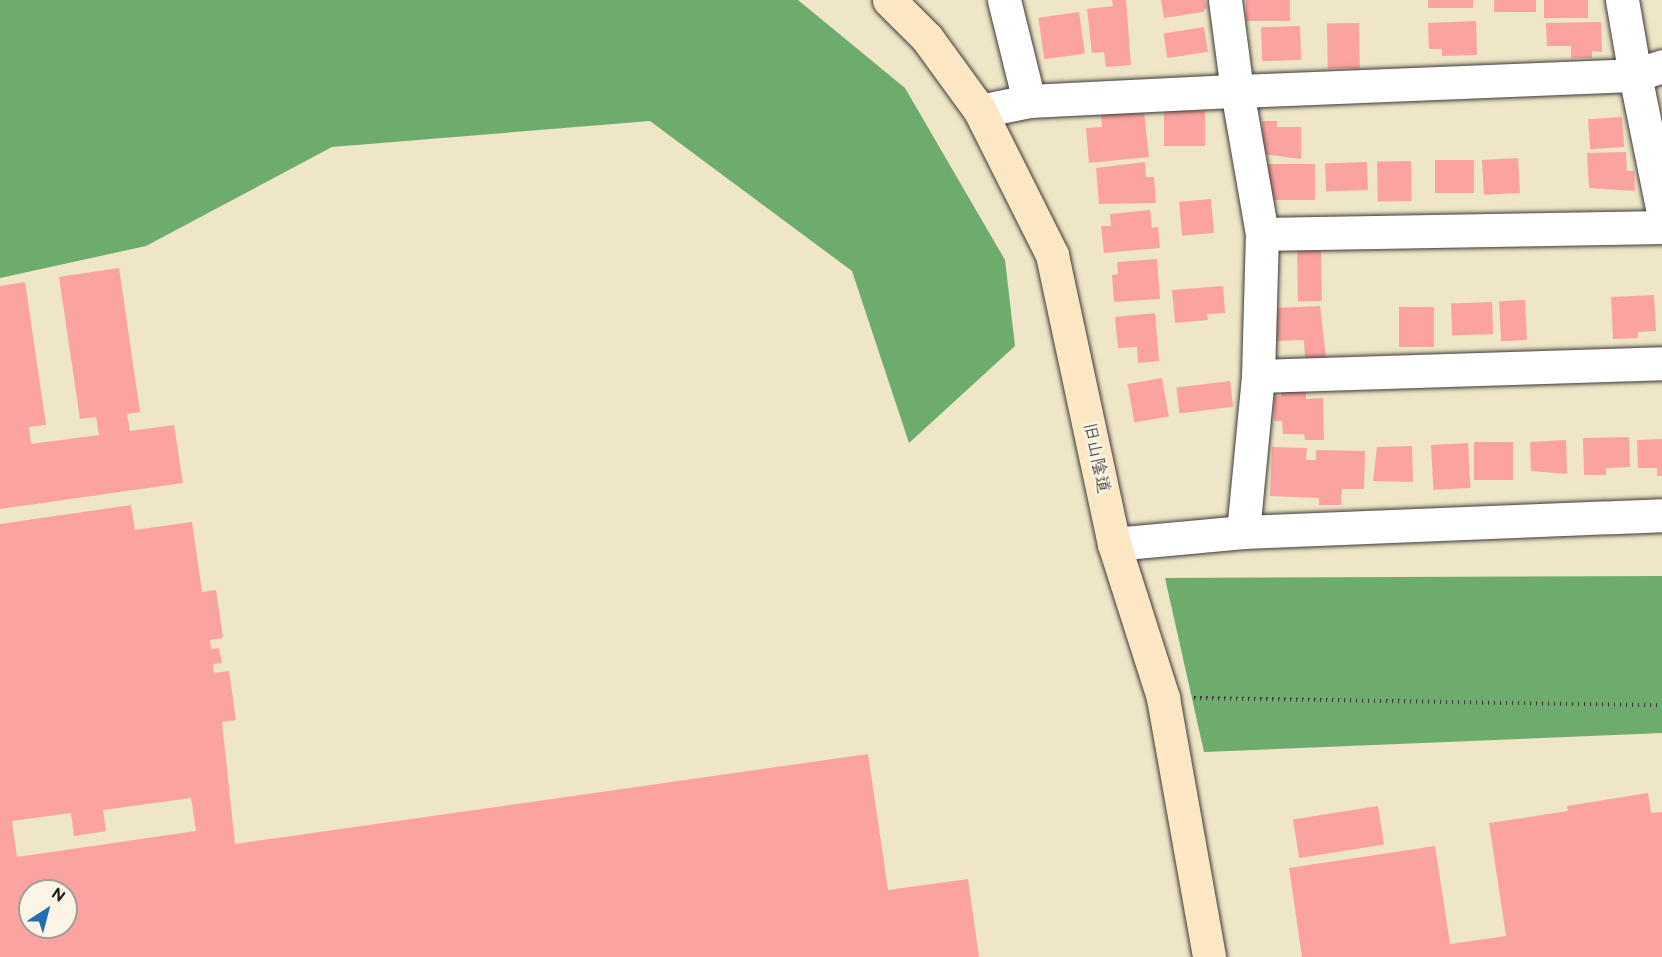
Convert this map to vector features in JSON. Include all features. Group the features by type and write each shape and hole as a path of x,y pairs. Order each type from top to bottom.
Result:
{"street":[{"name":"旧山陰道","path":"889,0 927,38 980,111 1052,255 1114,544 1163,698 1209,957"},
{"path":"1004,0 1029,101"},
{"path":"1225,0 1237,90 1262,234 1258,376 1243,532"},
{"path":"1622,0 1649,70 1662,208"},
{"path":"980,111 1029,101 1649,70"},
{"path":"1262,234 1662,227"},
{"path":"1258,376 1662,363"},
{"path":"1114,544 1243,532 1662,515"}],"path":[{"path":"1163,698 1662,705"}],"green space":[{"path":"0,0 798,0 905,88 1005,260 1015,346 909,443 852,271 650,121 332,147 146,246 0,278"},
{"path":"1662,576 1662,733 1204,752 1165,578"}],"building":[{"path":"1112,0 1126,0 1131,65 1106,67 1104,52 1092,53 1087,9 1113,6"},
{"path":"1161,0 1205,0 1207,7 1203,12 1164,18"},
{"path":"1246,0 1290,0 1290,21 1246,21"},
{"path":"1428,0 1473,0 1473,8 1428,8"},
{"path":"1494,0 1536,0 1536,12 1494,12"},
{"path":"1544,0 1588,0 1588,18 1544,18"},
{"path":"1079,12 1085,54 1044,59 1038,18"},
{"path":"1476,21 1477,55 1442,56 1442,49 1429,49 1428,23"},
{"path":"1601,22 1602,52 1592,51 1592,58 1571,58 1571,46 1547,46 1546,23"},
{"path":"1359,23 1360,68 1328,69 1327,24"},
{"path":"1300,26 1301,60 1262,61 1261,27"},
{"path":"1204,27 1208,52 1167,58 1164,33"},
{"path":"1164,111 1205,111 1205,146 1164,146"},
{"path":"1144,112 1149,157 1089,163 1086,128 1102,127 1101,115"},
{"path":"1622,117 1624,147 1590,149 1588,119"},
{"path":"1262,121 1277,121 1277,127 1301,127 1301,159 1263,154"},
{"path":"1626,152 1627,171 1634,171 1635,191 1589,188 1587,153"},
{"path":"1518,158 1520,193 1484,195 1482,160"},
{"path":"1435,160 1474,160 1474,193 1435,193"},
{"path":"1411,161 1412,201 1378,202 1377,162"},
{"path":"1145,162 1146,177 1154,177 1156,203 1099,204 1096,168"},
{"path":"1367,162 1368,190 1326,191 1325,163"},
{"path":"1267,164 1315,164 1315,200 1267,200"},
{"path":"1211,199 1214,233 1182,236 1179,202"},
{"path":"1150,210 1152,228 1158,227 1160,248 1104,253 1101,226 1111,226 1110,214"},
{"path":"1297,250 1321,250 1322,301 1298,301"},
{"path":"1157,259 1160,299 1114,302 1112,275 1118,274 1117,262"},
{"path":"119,268 140,412 127,414 130,431 174,425 183,483 0,509 0,286 25,282 46,425 29,427 31,444 99,435 96,417 80,419 59,277"},
{"path":"1223,286 1225,313 1207,314 1208,320 1175,323 1172,290"},
{"path":"1654,295 1656,331 1638,332 1638,338 1613,339 1611,297"},
{"path":"1525,300 1527,340 1501,341 1499,301"},
{"path":"1492,302 1493,334 1452,335 1451,303"},
{"path":"1320,306 1326,357 1305,358 1304,340 1277,341 1276,308"},
{"path":"1399,307 1434,307 1434,347 1399,347"},
{"path":"1155,313 1159,361 1138,363 1137,347 1118,348 1115,317"},
{"path":"1162,378 1169,416 1134,422 1128,384"},
{"path":"1230,381 1233,407 1180,413 1176,388"},
{"path":"1281,392 1306,392 1306,399 1323,398 1324,440 1305,440 1304,434 1283,434 1282,421 1274,421 1274,397 1281,396"},
{"path":"1629,437 1630,467 1606,468 1606,475 1584,475 1583,438"},
{"path":"1662,439 1662,476 1657,476 1657,468 1638,468 1637,440"},
{"path":"1566,440 1567,474 1531,471 1530,442"},
{"path":"1474,442 1513,442 1513,480 1474,480"},
{"path":"1468,443 1470,488 1433,490 1431,445"},
{"path":"1412,446 1413,482 1373,481 1377,447"},
{"path":"1272,447 1307,448 1306,460 1316,460 1316,450 1365,451 1364,489 1342,489 1341,505 1319,505 1319,498 1270,496"},
{"path":"131,505 135,530 192,522 202,592 216,590 223,638 210,640 211,649 219,648 222,663 213,664 214,673 229,671 236,720 222,722 235,844 868,754 888,890 968,879 979,957 0,957 0,524","holes":["191,798 196,831 17,857 12,821 71,813 74,836 106,831 103,810"]},
{"path":"1648,793 1651,813 1662,812 1662,957 1302,957 1289,868 1435,846 1450,944 1506,936 1489,823 1568,811 1567,806"},
{"path":"1378,806 1384,845 1299,858 1293,819"}]}
